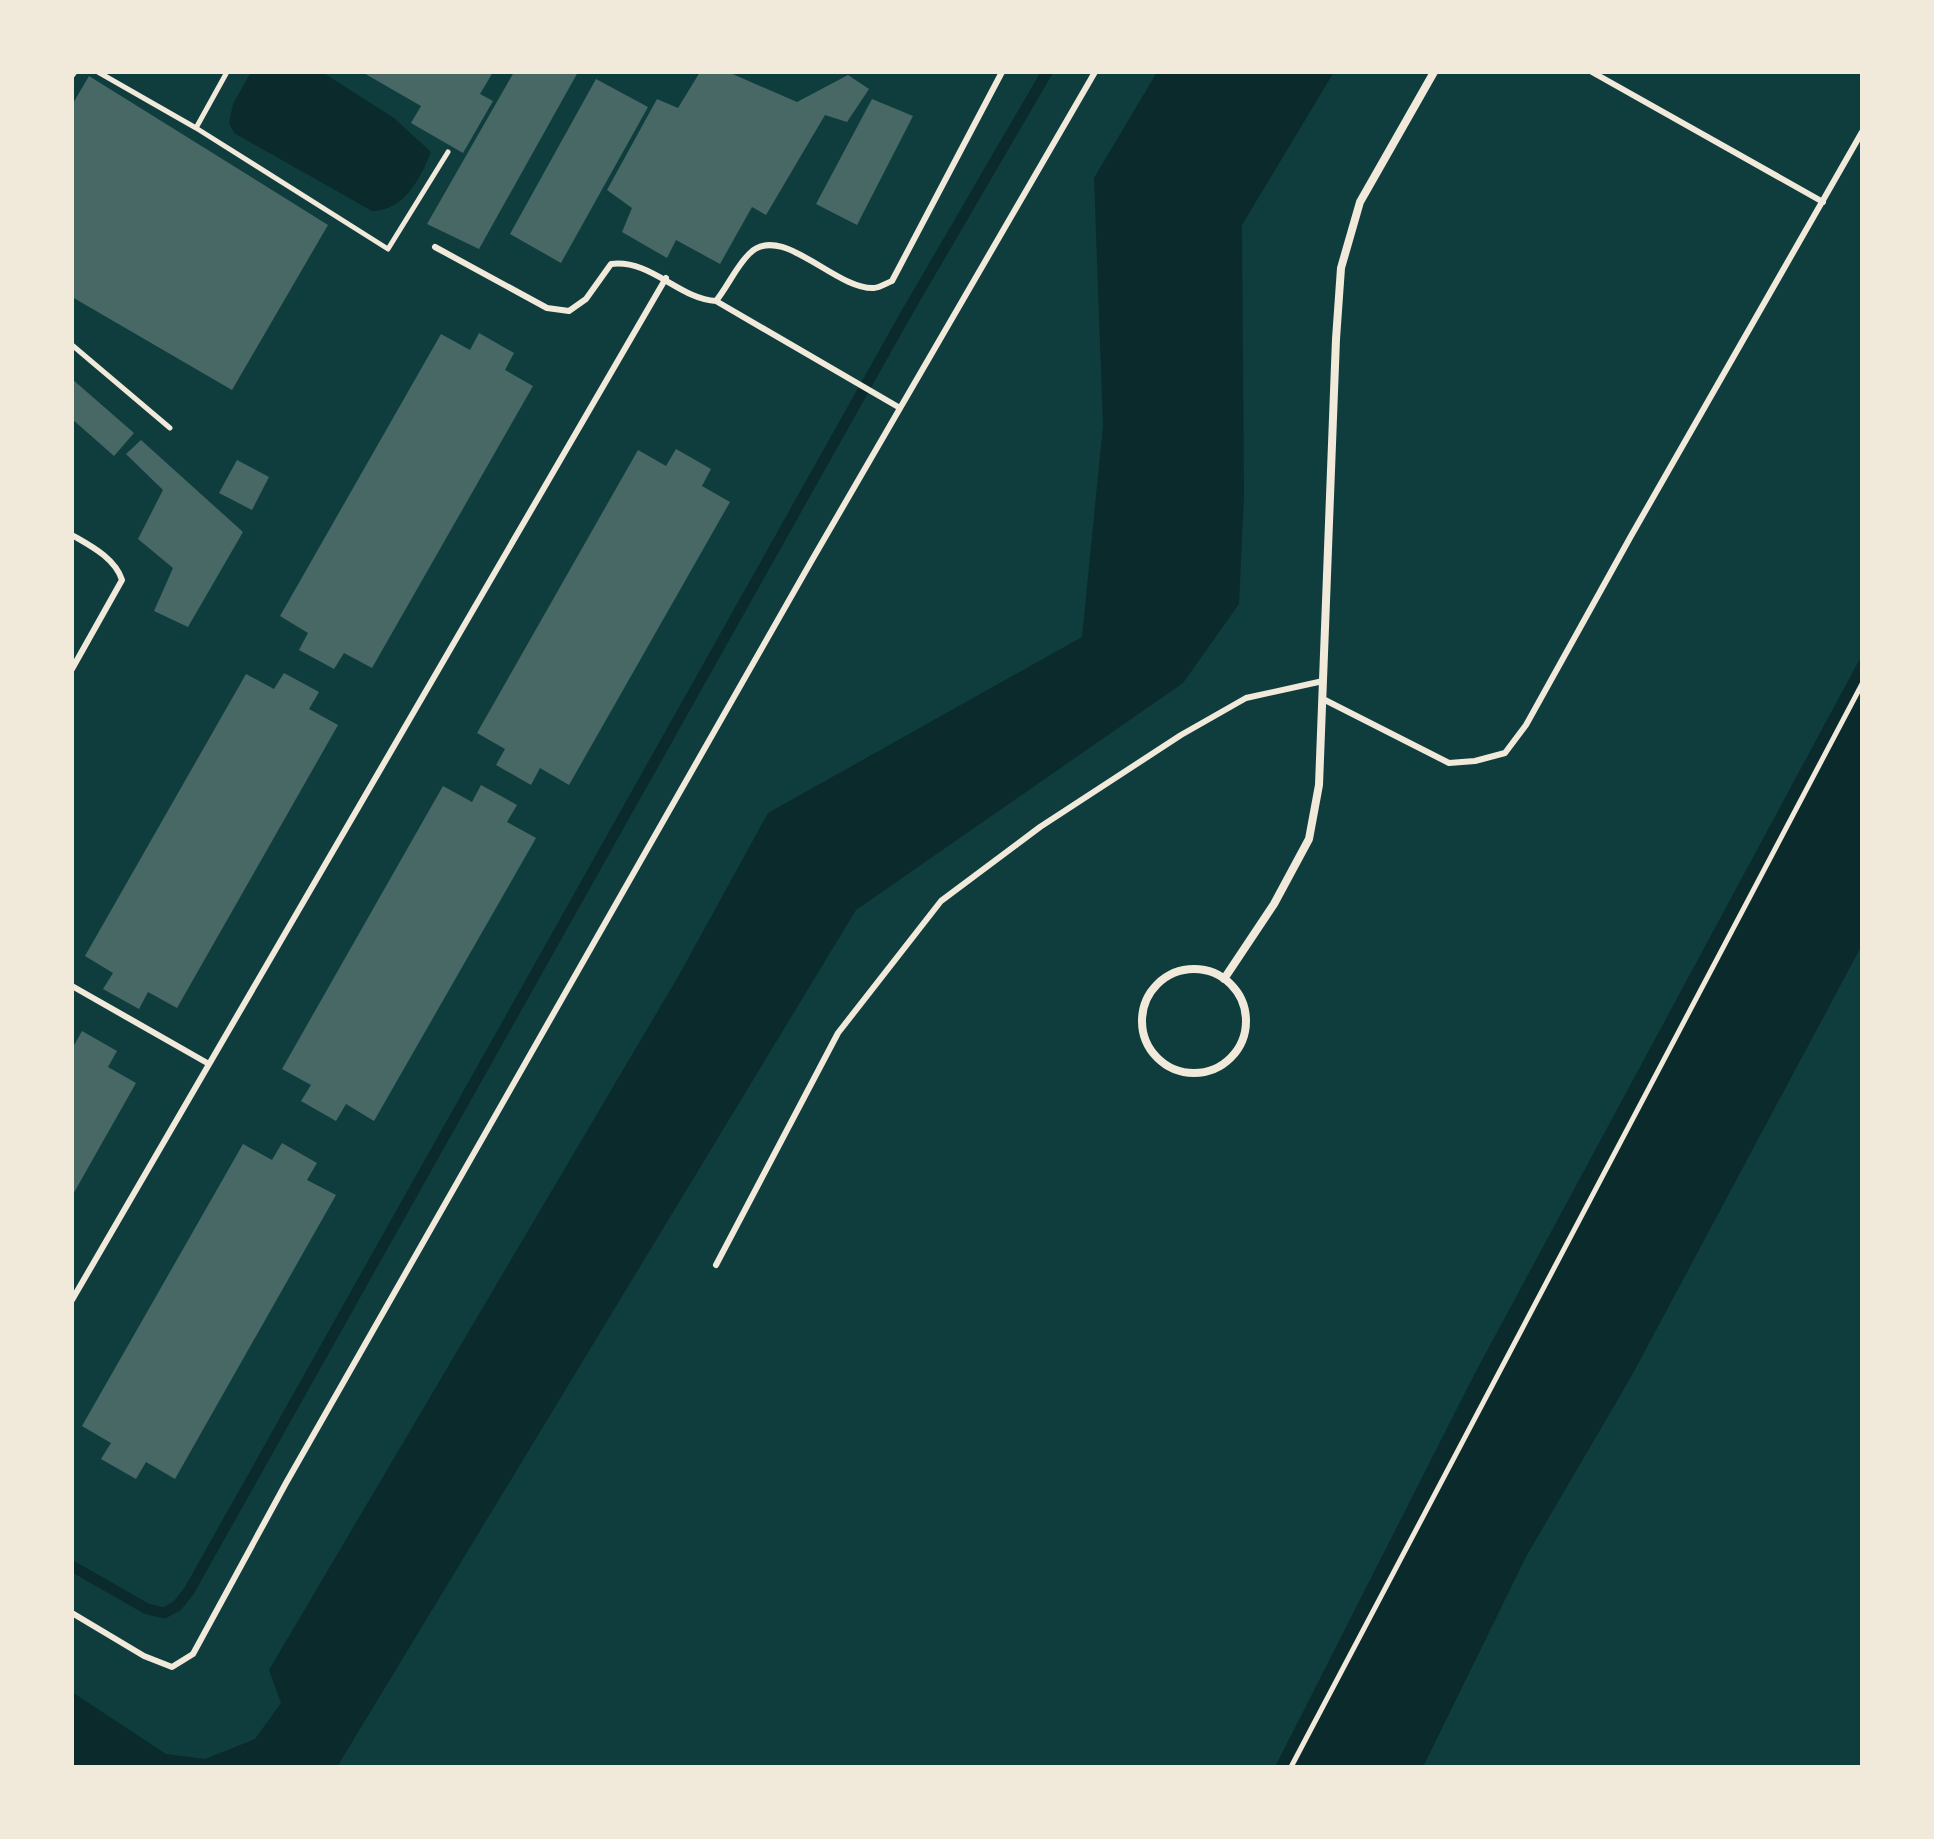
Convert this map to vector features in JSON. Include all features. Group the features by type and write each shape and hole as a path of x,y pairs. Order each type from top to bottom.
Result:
{"street":[{"path":"1224,979 1274,904 1309,839 1319,785 1341,268 1360,202 1434,72"},
{"path":"1191,969 1209,971 1224,979 1236,991 1244,1006 1246,1024 1242,1040 1233,1055 1220,1066 1203,1072 1186,1073 1170,1067 1151,1050 1141,1026 1149,994 1160,981 1175,972 1191,969"}],"lane":[{"path":"716,301 749,254 763,244 782,245 844,281 875,288 892,281 1002,72"},
{"path":"72,1613 144,1656 172,1667 193,1654 286,1483 1095,72"},
{"path":"1592,72 1823,202"},
{"path":"1323,699 1449,763 1475,761 1505,753 1526,725 1862,132"},
{"path":"435,247 547,308 569,311 586,299 611,264 626,262 666,278 703,300 716,301 900,408"},
{"path":"72,1300 666,278"},
{"path":"72,535 95,548 119,569 122,580 72,669"},
{"path":"716,1265 838,1033 941,901 1040,827 1181,735 1246,698 1323,681"},
{"path":"72,986 209,1064"}],"path":[{"path":"98,72 196,128 388,249 448,152"},
{"path":"196,128 227,72"},
{"path":"72,345 170,428"},
{"path":"1291,1767 1862,684"}],"water":[{"path":"251,72 322,72 394,118 431,152 416,183 393,206 372,211 234,133 229,123 233,104"},
{"path":"1157,72 1334,72 1242,225 1244,496 1239,604 1183,683 856,910 337,1767 72,1767 72,1692 166,1754 205,1759 255,1739 281,1703 269,1670 679,975 768,813 1082,637 1103,426 1094,178"},
{"path":"1862,655 1862,945 1631,1377 1527,1555 1423,1767 1275,1767 1475,1373"}],"building":[{"path":"362,72 493,72 480,94 493,101 463,153 411,123 421,106"},
{"path":"514,72 578,72 479,249 427,224"},
{"path":"700,72 728,72 797,102 848,75 869,89 847,122 825,115 766,215 752,207 720,264 676,240 667,258 622,232 632,208 607,190 657,99 678,108"},
{"path":"89,76 328,225 232,390 72,297 72,105"},
{"path":"596,79 648,107 561,263 510,234"},
{"path":"872,99 913,116 857,225 816,204"},
{"path":"479,333 514,353 505,370 533,386 372,668 344,653 334,669 299,650 308,633 280,616 441,334 470,350"},
{"path":"72,379 134,433 114,456 72,419"},
{"path":"141,440 243,532 188,627 154,611 173,568 138,539 163,490 126,454"},
{"path":"676,449 711,469 702,486 730,502 569,785 540,768 531,785 496,765 505,749 477,733 638,450 666,466"},
{"path":"237,460 269,477 252,510 219,493"},
{"path":"284,673 319,692 309,709 338,725 177,1008 148,992 139,1009 103,989 113,973 85,956 246,674 274,689"},
{"path":"481,785 517,805 507,822 536,838 374,1121 346,1104 336,1121 301,1101 311,1085 282,1069 443,786 472,802"},
{"path":"82,1031 117,1051 108,1067 136,1083 72,1196 72,1049"},
{"path":"282,1143 317,1163 307,1180 336,1195 175,1479 146,1462 136,1479 101,1459 111,1443 82,1426 243,1144 272,1160"}],"waterway":[{"path":"72,1566 147,1609 164,1613 177,1606 189,1591 906,314 1047,72"}]}
